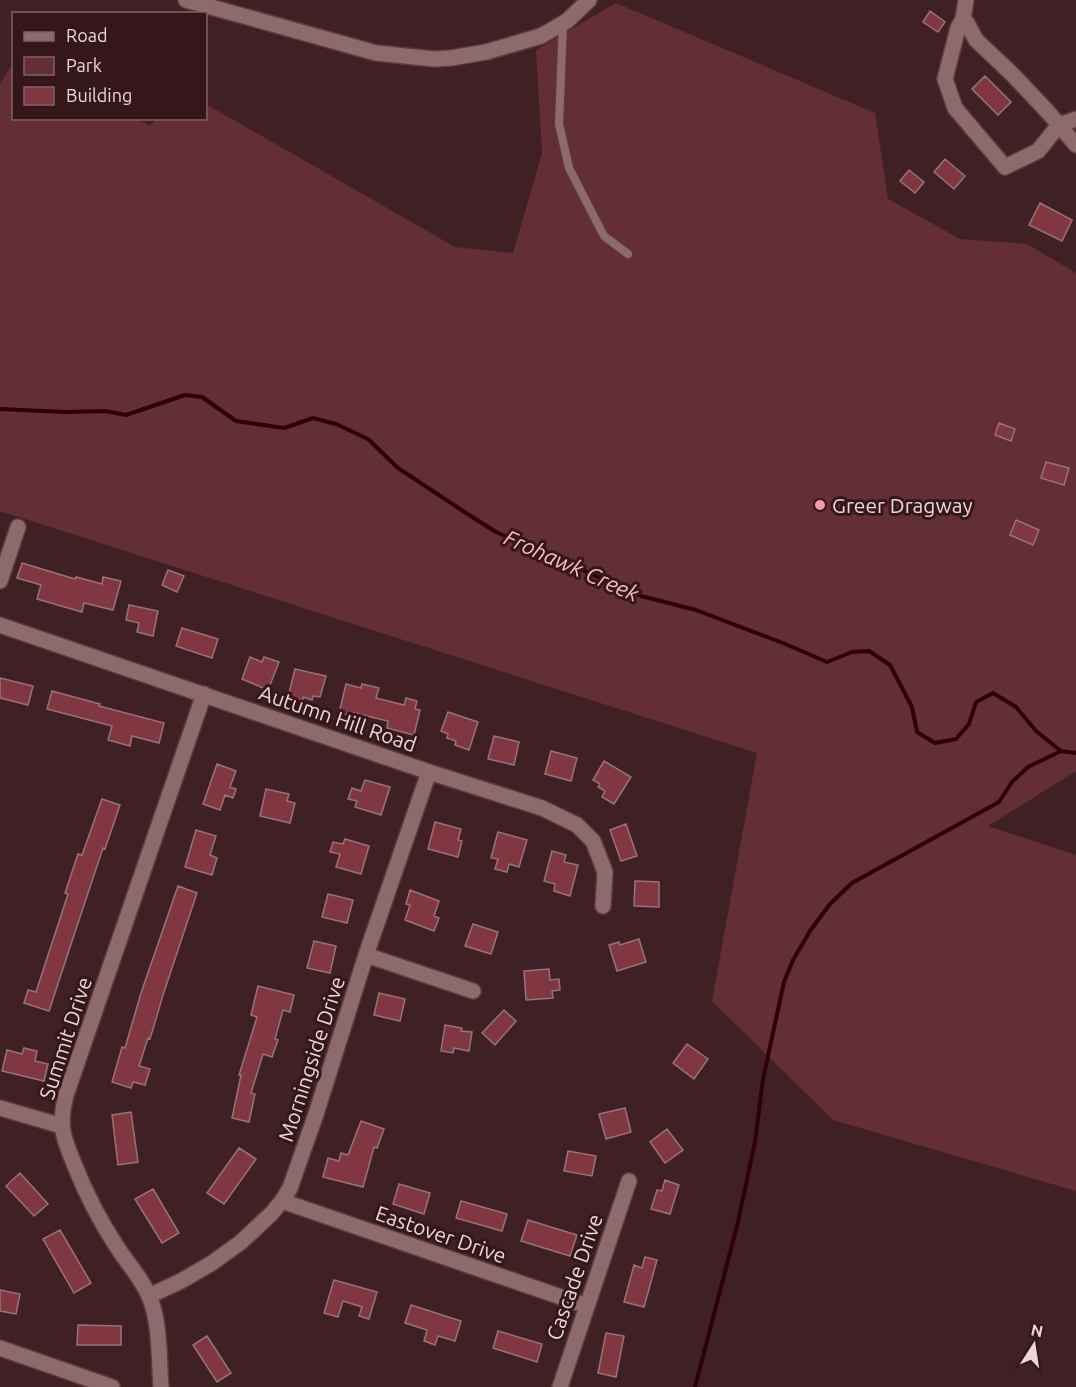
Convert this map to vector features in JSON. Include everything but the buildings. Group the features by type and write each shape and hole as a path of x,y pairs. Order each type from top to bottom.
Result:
{"street":[{"path":"186,0 376,53 434,59 486,52 526,41 562,24 589,0"},
{"path":"966,0 963,20 958,28 945,79 955,108 1005,167 1038,151 1059,125 1076,119"},
{"path":"963,20 976,40 1012,74 1076,145"},
{"path":"0,581 18,527"},
{"name":"Autumn Hill Road","path":"0,625 429,772 542,808 577,825 593,842 605,872 603,906"},
{"name":"Summit Drive","path":"162,1387 154,1312 149,1296 116,1246 82,1182 66,1143 62,1126 62,1110 204,694"},
{"name":"Morningside Drive","path":"149,1296 212,1263 241,1242 282,1202 290,1188 429,772"},
{"path":"366,955 473,992"},
{"path":"0,1108 62,1126"},
{"name":"Cascade Drive","path":"560,1387 629,1181"},
{"name":"Eastover Drive","path":"282,1202 587,1306"},
{"path":"0,1348 112,1387"}],"lane":[{"path":"562,24 559,124 569,168 604,236 628,254"}],"green space":[{"path":"616,3 875,113 888,199 960,239 1027,244 1076,273 1076,771 988,826 1076,855 1076,1191 833,1120 712,1001 757,753 0,511 0,84 12,65 12,120 138,120 150,126 155,120 207,120 207,105 455,247 513,253 542,153 536,50"}],"waterway":[{"name":"Frohawk Creek","path":"0,409 105,411 126,415 185,395 202,397 236,421 284,428 313,418 336,424 368,439 398,468 496,532 641,596 696,610 827,662 852,652 869,651 890,665 912,707 917,732 935,743 956,739 969,724 976,702 993,693 1016,707 1036,731 1061,751 1076,753"},
{"path":"695,1387 738,1222 755,1142 763,1079 784,982 793,960 810,931 830,904 852,883 999,802 1012,782 1028,767 1061,751"}],"place":[{"name":"Greer Dragway","path":"820,505"}]}
